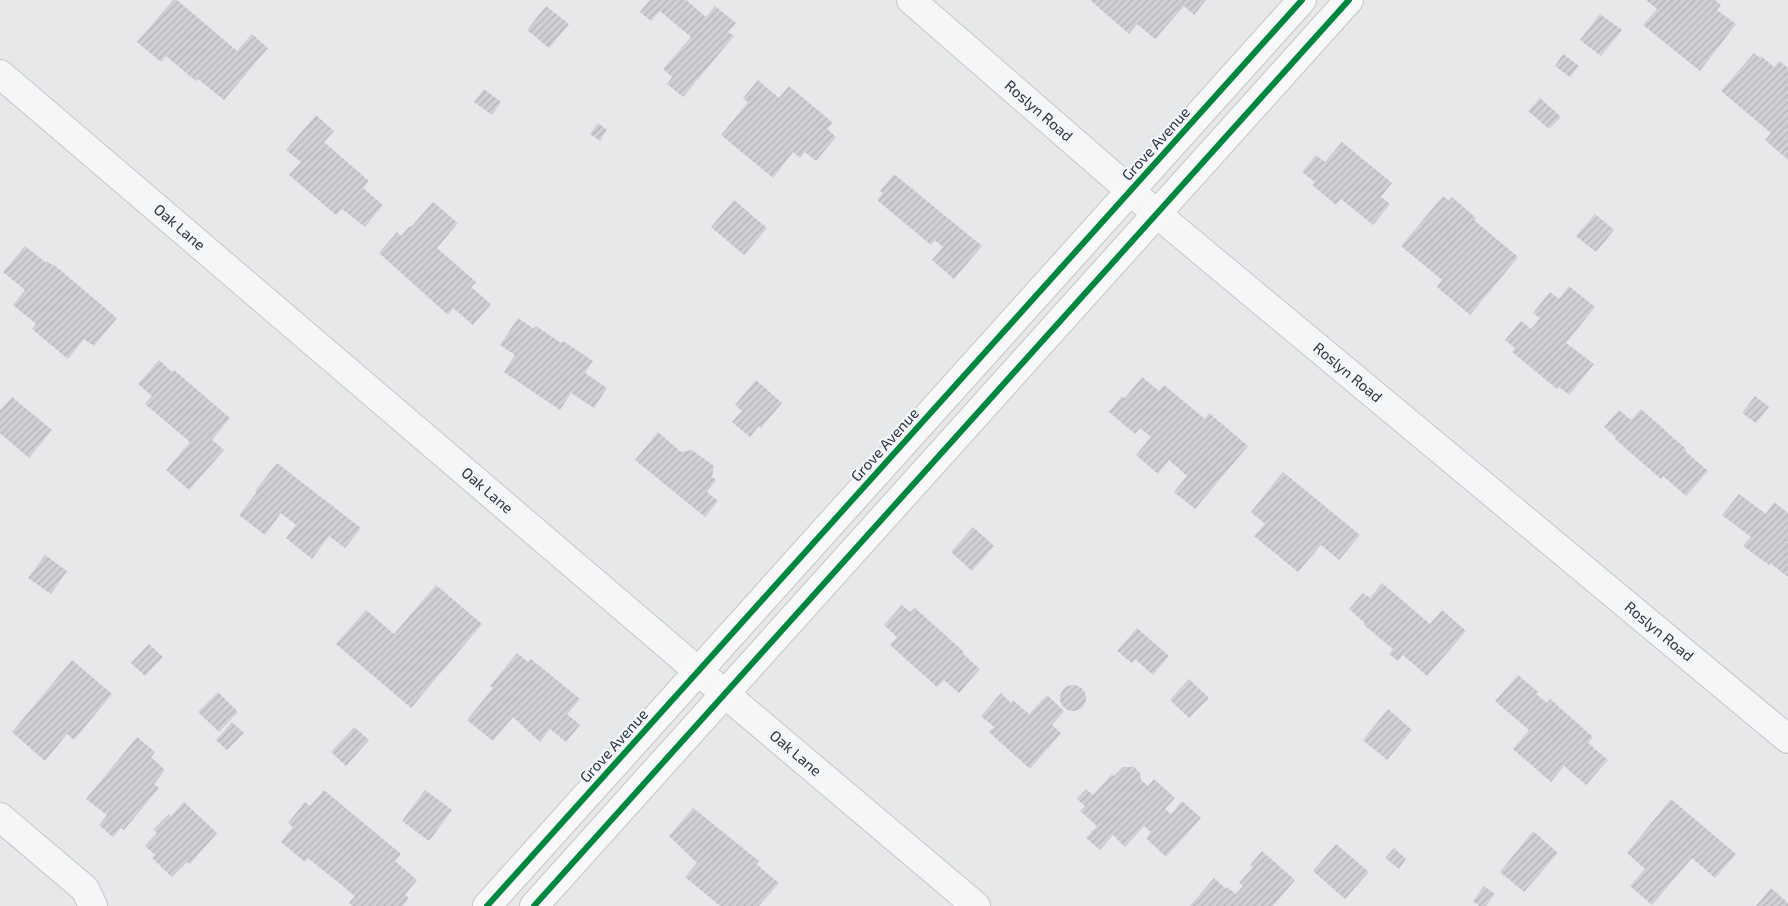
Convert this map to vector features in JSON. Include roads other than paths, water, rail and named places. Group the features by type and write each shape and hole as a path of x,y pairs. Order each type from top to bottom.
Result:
{"street":[{"name":"Roslyn Road","path":"911,0 1157,214 1788,738"},
{"name":"Grove Avenue","path":"487,906 1302,0"},
{"path":"534,906 1348,0"},
{"name":"Oak Lane","path":"0,74 698,671 976,906"},
{"path":"0,817 85,889 93,906"}]}
